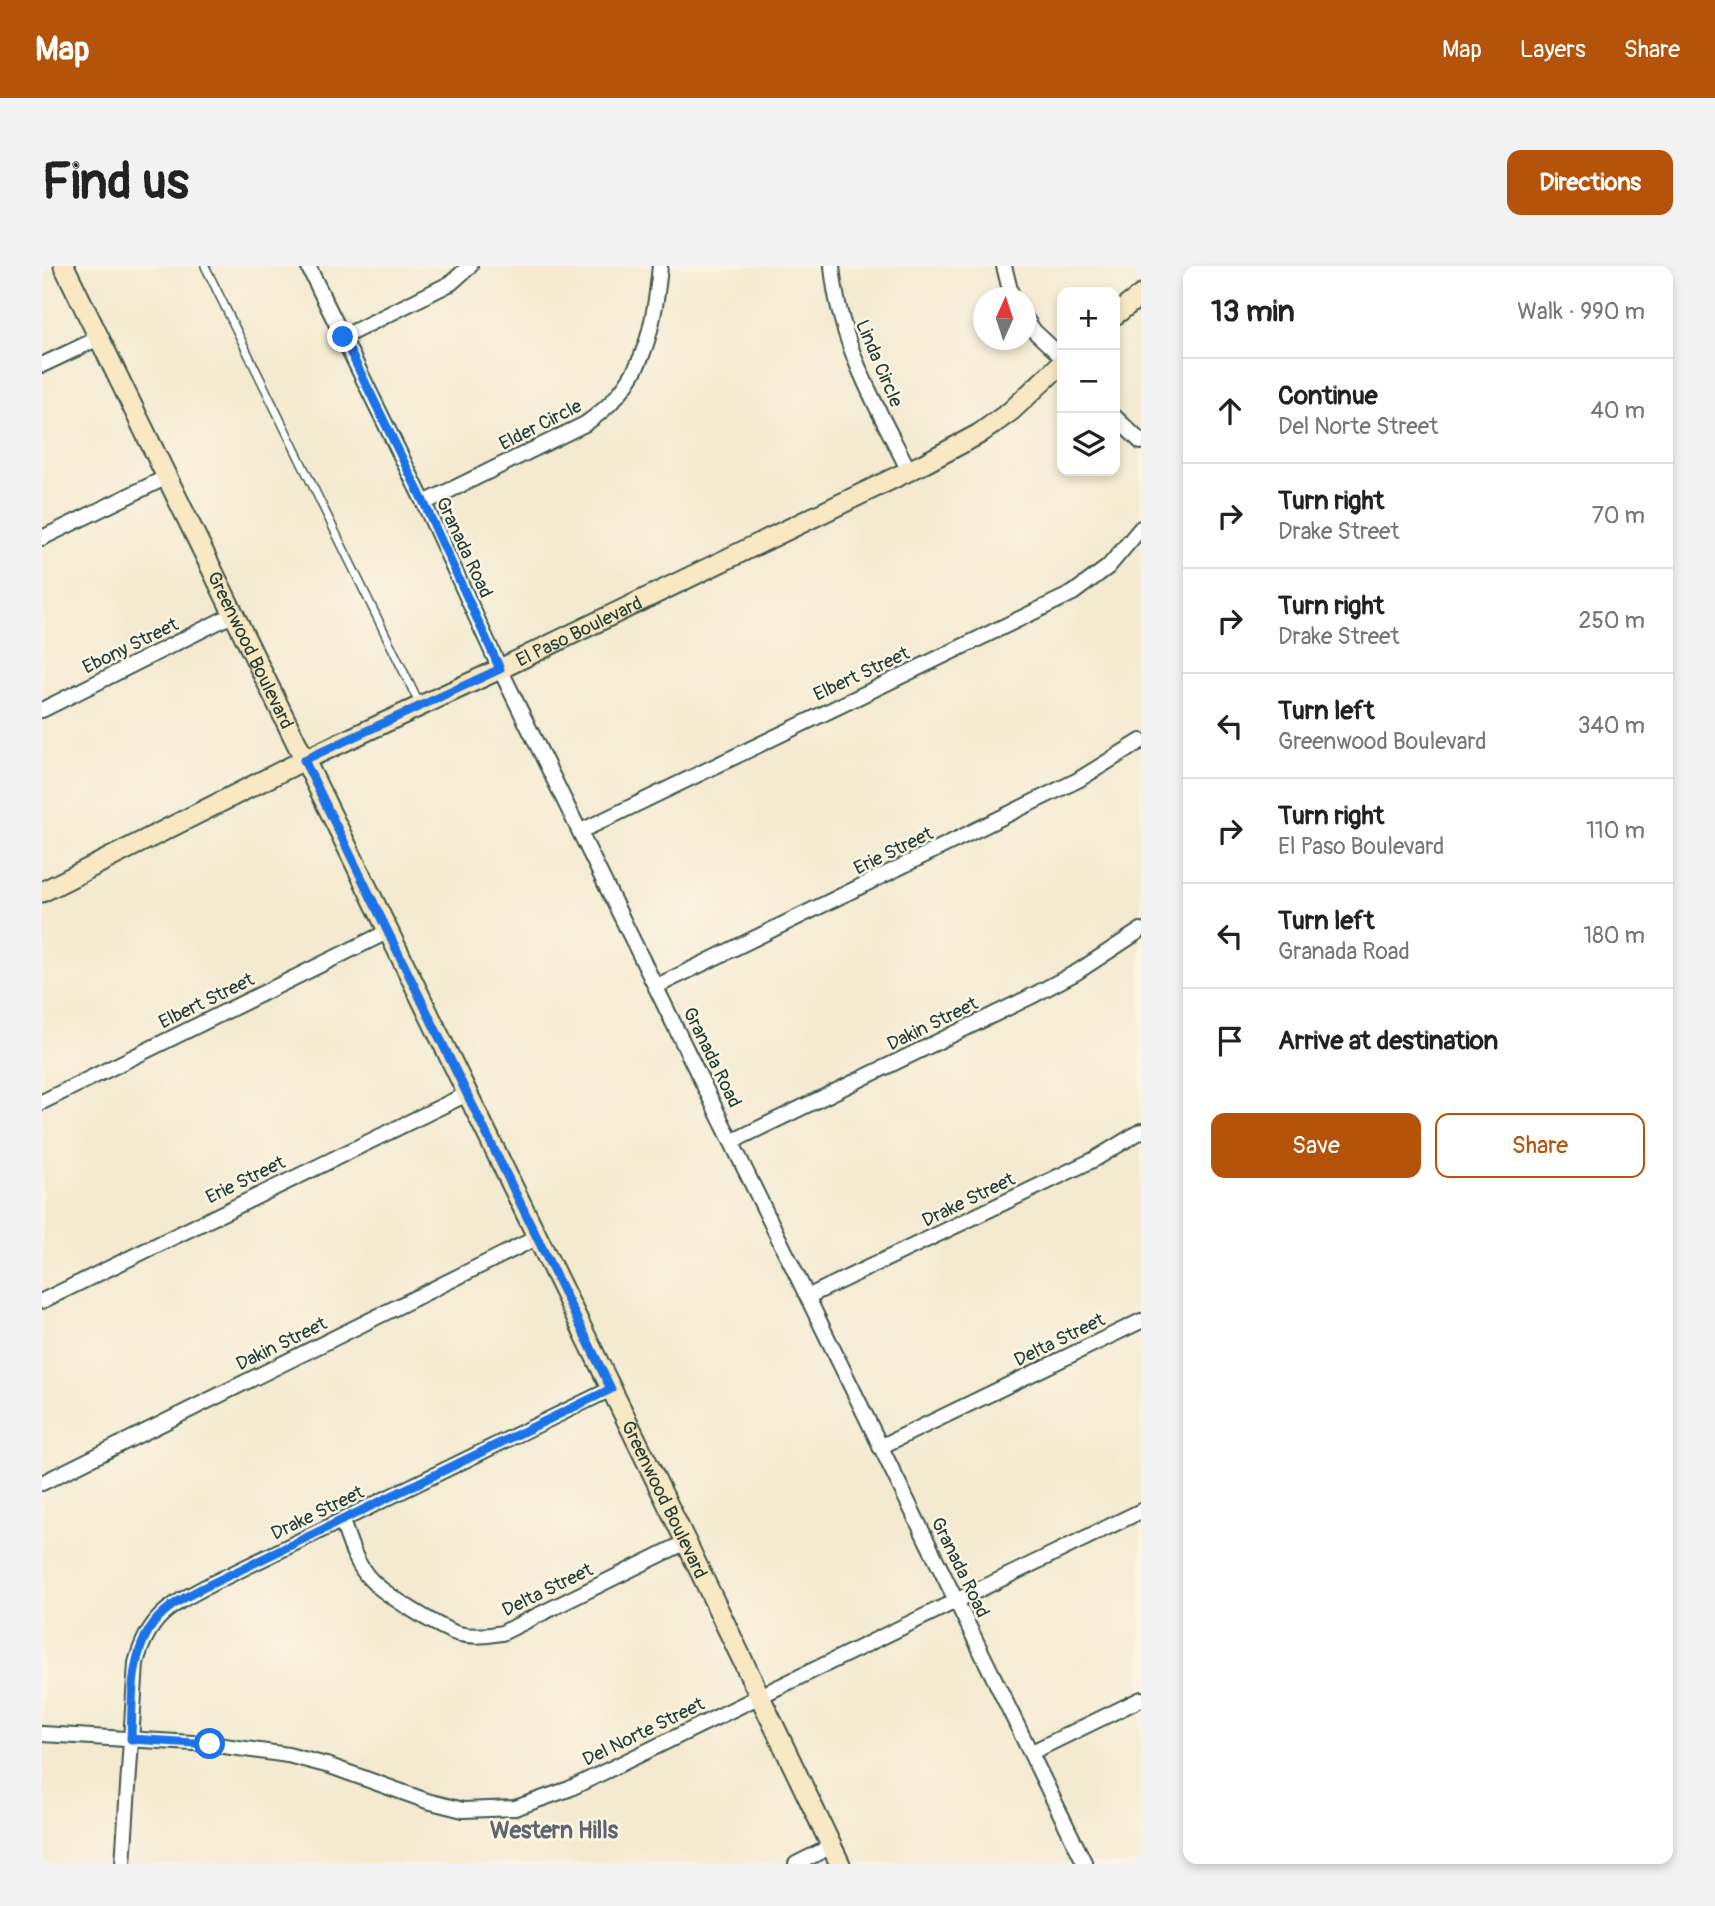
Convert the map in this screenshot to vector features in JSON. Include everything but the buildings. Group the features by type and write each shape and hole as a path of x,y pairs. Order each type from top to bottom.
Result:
{"street":[{"name":"Greenwood Boulevard","path":"64,266 686,1542 840,1864"},
{"name":"Granada Road","path":"308,266 424,503 500,669 1086,1864"},
{"path":"343,337 451,283 470,266"},
{"name":"Elder Circle","path":"424,503 585,424 617,399 637,369 647,345 658,295 660,266"},
{"name":"Linda Circle","path":"832,266 840,321 855,363 909,471"},
{"path":"1003,266 1009,287"},
{"path":"1120,311 1141,295"},
{"path":"1036,333 1057,352"},
{"path":"42,365 99,338"},
{"name":"El Paso Boulevard","path":"42,892 304,760 500,669 909,471 979,434 1025,399 1057,368"},
{"path":"1120,422 1141,442"},
{"path":"42,538 167,477"},
{"name":"Elbert Street","path":"581,831 1073,593 1108,567 1141,528"},
{"name":"Ebony Street","path":"42,710 234,614"},
{"name":"Erie Street","path":"657,986 1078,780 1141,741"},
{"name":"Dakin Street","path":"733,1141 1030,997 1077,972 1141,930"},
{"name":"Elbert Street","path":"42,1102 387,932"},
{"name":"Erie Street","path":"42,1301 467,1094"},
{"name":"Drake Street","path":"809,1297 1095,1159 1141,1131"},
{"name":"Dakin Street","path":"42,1483 536,1238"},
{"name":"Delta Street","path":"880,1447 1141,1321"},
{"name":"Drake Street","path":"123,1864 136,1662 141,1642 153,1622 182,1599 611,1389"},
{"name":"Del Norte Street","path":"42,1734 210,1744 288,1755 352,1773 451,1808 492,1811 514,1808 569,1788 1141,1511"},
{"name":"Delta Street","path":"342,1521 354,1552 370,1580 451,1631 477,1636 502,1633 686,1542"},
{"path":"1032,1752 1141,1699"},
{"path":"796,1864 832,1846"}],"lane":[{"path":"205,266 421,706"}],"district":[{"name":"Western Hills","path":"554,1830"}],"route":[{"path":"210,1744 131,1739 136,1662 146,1632 162,1613 211,1584 611,1389 304,760 500,669 424,503 343,337"}]}
